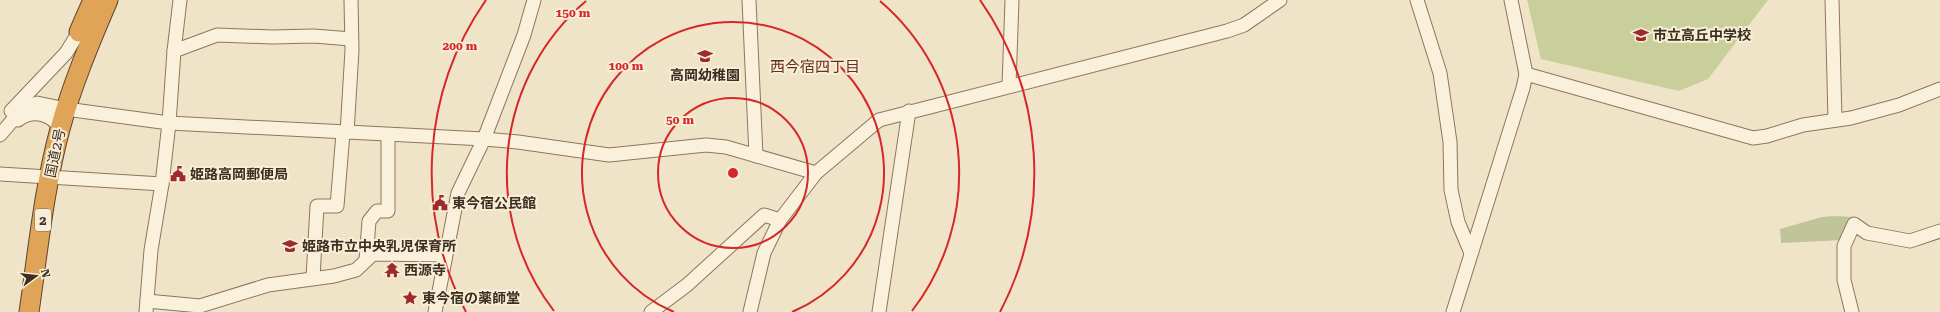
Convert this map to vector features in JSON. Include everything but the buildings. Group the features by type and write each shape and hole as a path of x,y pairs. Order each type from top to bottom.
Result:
{"highway":[{"path":"79,32 93,0"},
{"name":"国道2号","path":"29,312 50,177 60,129 84,59 108,0"}],"street":[{"path":"180,0 174,51 169,123 162,184 151,250 146,307 200,306 268,285 334,276 356,270 373,254 445,256"},
{"path":"313,278 317,206 337,206 352,50 351,0"},
{"path":"435,312 458,193 484,139 524,35 534,0"},
{"path":"749,0 756,156"},
{"path":"1009,86 1012,0"},
{"path":"750,312 764,254 780,220 816,173 879,120 909,111 1227,31 1244,25 1280,0"},
{"path":"1417,0 1440,73 1450,142 1451,190 1458,222 1471,253"},
{"path":"1453,312 1523,88 1526,74 1511,0"},
{"path":"1832,0 1835,120"},
{"path":"3,128 66,53 79,32"},
{"path":"174,51 217,35 272,37 314,36 351,39"},
{"path":"1526,74 1753,138 1767,136 1803,125 1851,118 1899,105 1940,89"},
{"path":"3,128 23,108 32,104 44,104 66,109 169,123 484,139 518,142 609,156 706,145 726,147 816,173"},
{"path":"879,312 909,111"},
{"path":"3,128 23,116 32,113 49,117 60,129"},
{"path":"366,260 369,221 376,211 388,211 388,135"},
{"path":"0,174 162,184"},
{"path":"651,312 687,285 764,215 780,220"},
{"path":"1852,312 1844,280 1844,246 1854,224 1867,233 1910,241 1940,230"}],"green space":[{"name":"市立高丘中学校","path":"1527,0 1768,0 1708,79 1679,91 1541,59"},
{"path":"1822,217 1853,217 1843,240 1781,243 1780,229"}],"place":[{"name":"市立高丘中学校","path":"1641,35"},
{"name":"高岡幼稚園","path":"705,56"},
{"name":"姫路高岡郵便局","path":"178,174"},
{"name":"東今宿公民館","path":"440,203"},
{"name":"姫路市立中央乳児保育所","path":"290,246"},
{"name":"西源寺","path":"392,270"},
{"name":"東今宿の薬師堂","path":"410,298"}],"district":[{"name":"西今宿四丁目","path":"815,67"}]}
